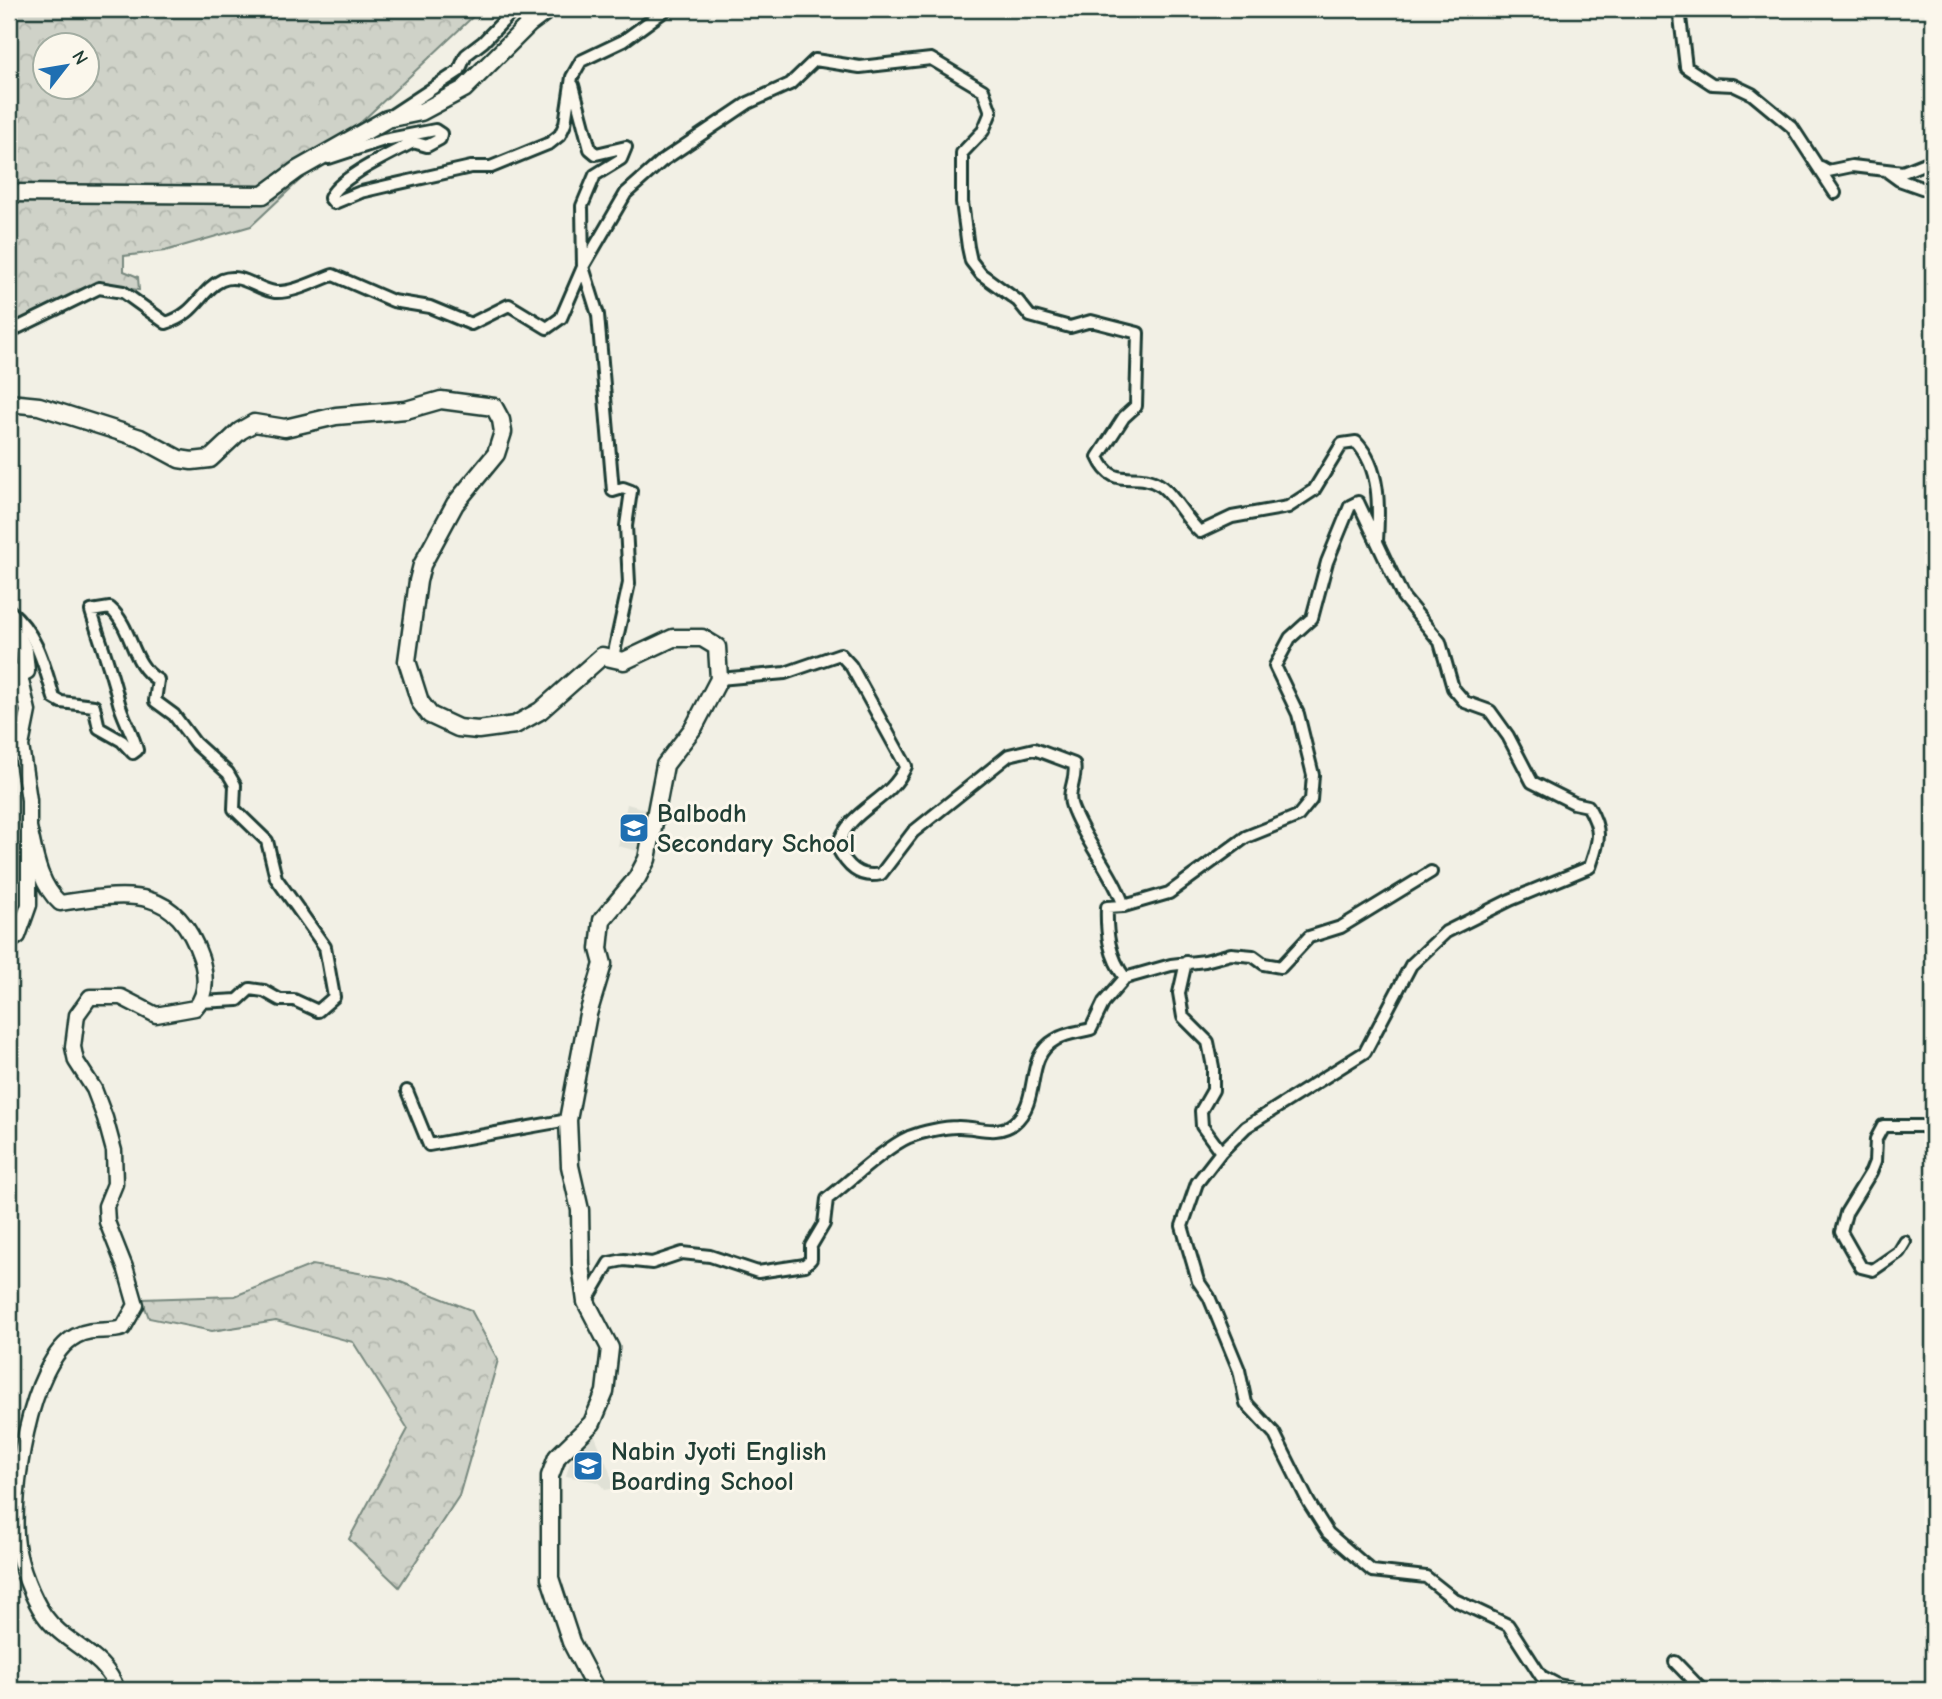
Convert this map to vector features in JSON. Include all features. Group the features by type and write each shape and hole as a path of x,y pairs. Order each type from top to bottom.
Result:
{"main road":[{"path":"9,193 263,195 297,170 387,119 421,112 464,89 529,24 549,9"},
{"path":"9,403 38,406 158,445 179,459 202,461 210,459 240,431 254,423 285,428 336,416 406,410 441,400 494,407 501,420 503,432 496,454 455,504 422,565 407,661 420,702 430,715 458,728 507,727 540,711 602,656 624,661 673,638 702,638 717,647 719,679 694,727 665,765 646,859 637,878 602,920 599,949 603,964 588,1014 568,1120 570,1166 580,1210 581,1265 586,1302 610,1348 605,1392 592,1423 557,1457 550,1476 550,1577 570,1642 596,1690"},
{"path":"9,619 24,651 26,671 14,670"}],"street":[{"path":"387,119 459,71 466,55 483,42 515,9"},
{"path":"297,170 384,140 435,130 441,134 440,139 427,146 413,142 355,175 333,190 330,198 334,203 361,192 471,167 491,167 524,156 560,135 565,124 572,82 581,61 623,41 667,9"},
{"path":"1679,9 1686,67 1712,84 1733,85 1752,94 1792,127 1821,167 1835,193"},
{"path":"9,332 99,288 123,292 166,323 184,318 222,280 238,278 273,292 290,291 333,275 393,301 438,310 471,324 509,305 547,328 561,318 583,267 625,193 645,175 748,103 790,85 814,60 860,66 930,59 983,90 991,112 983,131 962,153 962,202 971,261 981,274 1018,300 1030,316 1070,327 1091,321 1138,333 1136,406 1124,417 1098,457 1104,471 1115,479 1138,478 1162,487 1186,519 1200,532 1232,517 1288,507 1314,490 1342,444 1356,442 1367,453 1377,490 1376,544"},
{"path":"572,82 590,149 596,154 626,147 621,159 595,175 583,206 583,267 598,315 613,491 623,488 631,491 626,526 629,583 612,657"},
{"path":"1821,167 1828,171 1852,166 1903,172 1933,160"},
{"path":"1885,170 1899,180 1933,192"},
{"path":"1125,978 1114,963 1106,928 1107,907 1124,906 1169,893 1246,837 1298,816 1311,800 1313,775 1298,714 1275,666 1290,638 1312,618 1327,562 1350,506 1358,502 1403,597 1440,642 1453,688 1465,702 1490,710 1508,736 1532,782 1574,803 1588,806 1600,833 1597,847 1590,867 1510,900 1446,932 1411,965 1364,1052 1246,1126 1221,1152 1197,1183 1182,1226 1198,1281 1209,1297 1239,1370 1246,1404 1274,1433 1328,1533 1372,1571 1426,1577 1455,1600 1508,1625 1541,1676 1558,1685 1586,1690"},
{"path":"9,610 25,624 39,648 54,698 61,702 94,706 99,728 122,741 133,753 137,750 134,738 118,699 112,669 91,611 110,608 119,616 146,674 158,680 155,701 174,715 195,743 228,773 235,785 234,809 267,841 276,878 325,947 334,998 318,1011 294,1000 281,1000 264,991 250,989 238,1000 200,1002"},
{"path":"719,679 785,673 840,654 851,666 906,766 898,785 861,810 842,833 837,847 846,864 868,877 881,874 913,832 1009,755 1034,749 1074,764 1077,775 1070,789 1070,803 1124,906"},
{"path":"9,942 18,936 29,905 29,800 21,746 28,711 14,670"},
{"path":"29,827 37,864 51,895 60,903 118,894 159,903 181,918 194,937 203,964 206,987 195,1008 156,1015 121,997 103,995 90,998 77,1015 72,1033 76,1061 94,1088 114,1151 115,1184 106,1206 107,1222 136,1305 123,1328 114,1331 94,1330 76,1336 55,1359 41,1384 20,1450 17,1545 37,1602 57,1630 106,1667 117,1690"},
{"path":"586,1302 609,1263 624,1260 652,1263 682,1253 710,1256 758,1272 805,1265 811,1259 811,1246 824,1224 828,1199 910,1137 957,1127 985,1132 1012,1125 1025,1112 1034,1087 1034,1063 1048,1044 1057,1038 1091,1029 1104,1002 1125,978 1186,962 1205,961 1231,954 1253,956 1264,964 1281,967 1310,937 1341,927 1431,872"},
{"path":"1186,962 1179,993 1182,1017 1208,1042 1213,1067 1213,1090 1201,1111 1202,1126 1221,1152"},
{"path":"407,1091 429,1145 568,1120"},
{"path":"1905,1241 1899,1252 1873,1270 1861,1267 1841,1232 1846,1213 1871,1172 1876,1139 1883,1126 1921,1126 1933,1130"},
{"path":"1675,1662 1702,1690"}],"shaded area":[{"name":"Balbodh Secondary School","path":"627,804 649,810 642,852 618,846"},
{"name":"Nabin Jyoti English Boarding School","path":"595,1436 614,1488 605,1490 598,1482 566,1476 570,1462 583,1444"}],"green space":[{"path":"9,9 481,9 251,226 165,251 124,256 124,271 138,277 139,290 94,284 40,311 9,333"},
{"path":"9,713 14,880 9,894"},
{"path":"312,1265 393,1279 471,1310 498,1360 459,1496 399,1587 349,1539 408,1429 353,1342 276,1321 212,1331 149,1318 142,1299 235,1296"}],"place":[{"name":"Balbodh Secondary School","path":"634,828"},
{"name":"Nabin Jyoti English Boarding School","path":"588,1466"}]}
